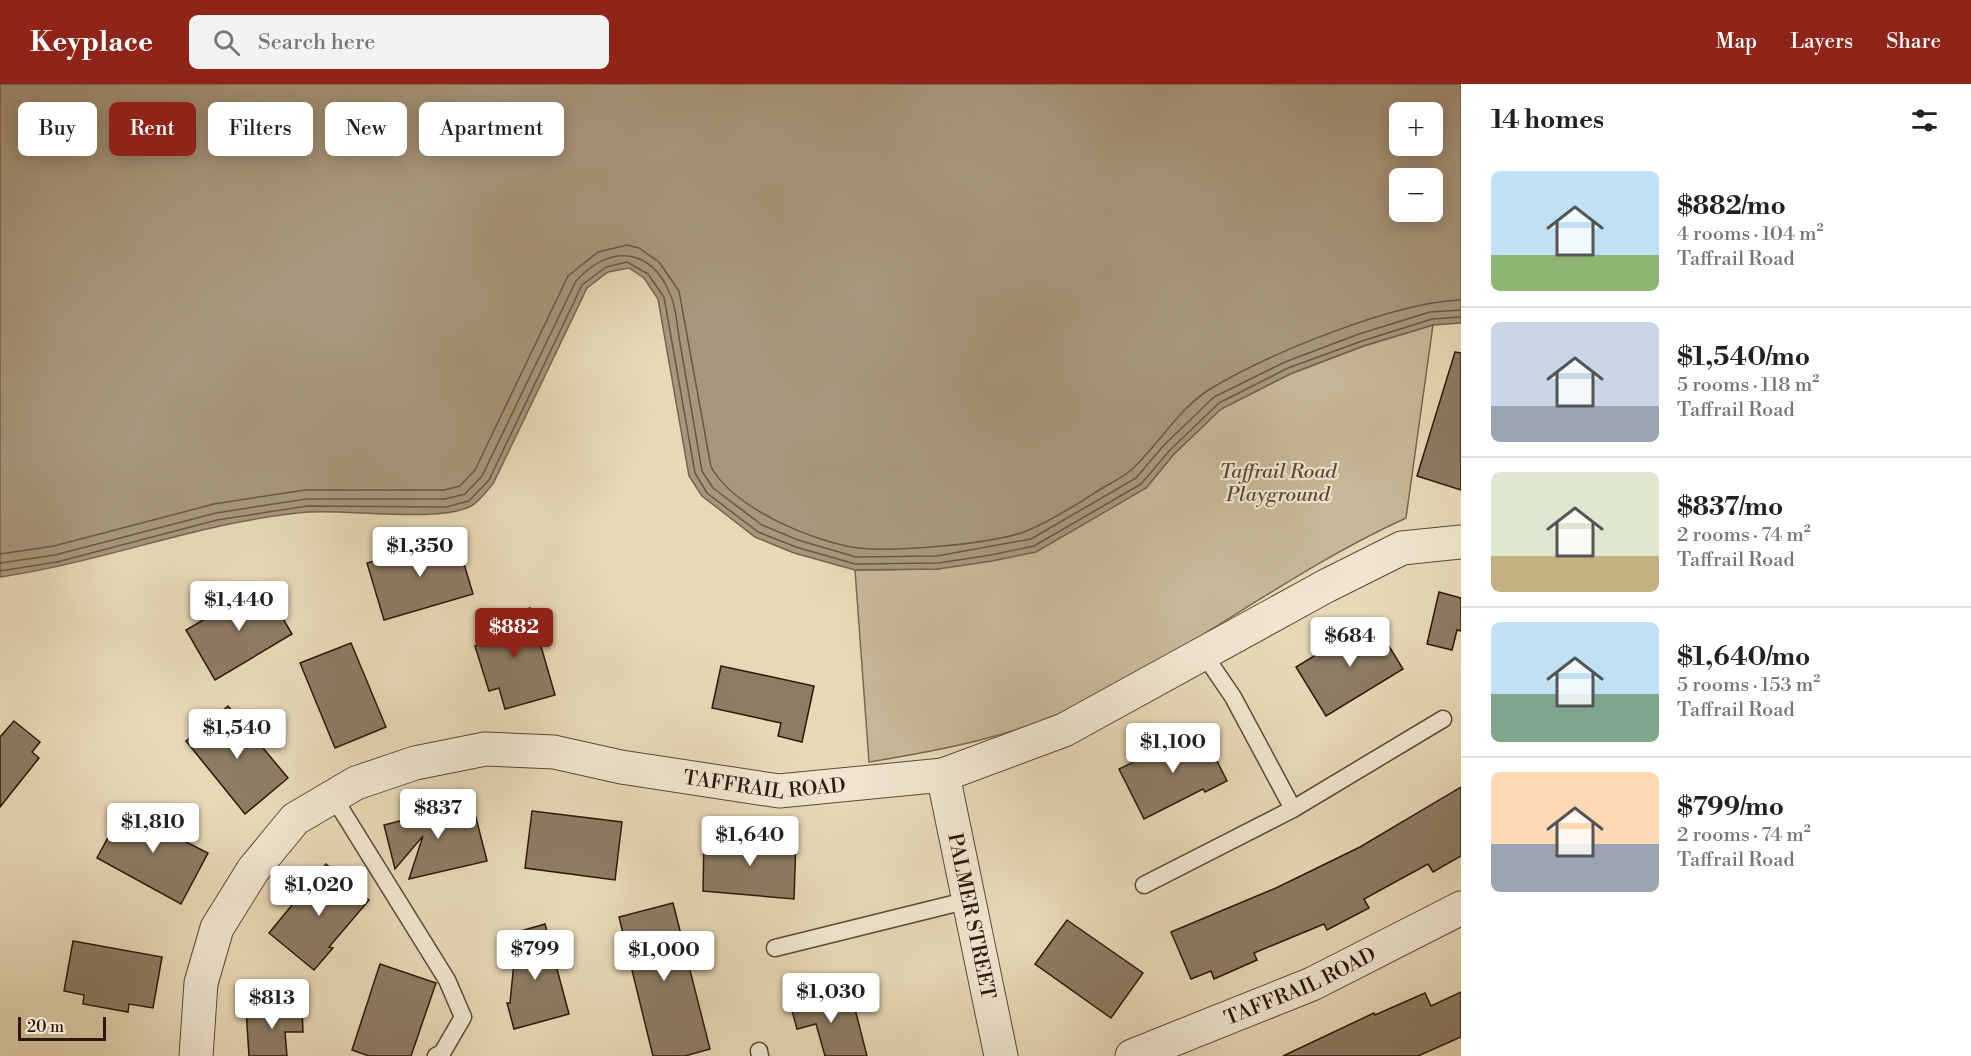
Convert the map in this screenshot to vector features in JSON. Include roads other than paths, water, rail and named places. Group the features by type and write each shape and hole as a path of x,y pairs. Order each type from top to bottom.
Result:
{"street":[{"name":"TAFFRAIL ROAD","path":"196,1056 201,983 217,928 253,870 295,819 356,783 415,763 485,749 554,752 621,767 778,792 943,775 1064,730 1326,586 1402,548 1461,542"},
{"name":"PALMER STREET","path":"943,775 1001,1056"},
{"name":"TAFFRAIL ROAD","path":"1132,1056 1312,984 1461,908"}],"lane":[{"path":"1203,653 1233,697 1293,810"},
{"path":"1144,885 1293,810 1443,719"},
{"path":"334,798 447,980 463,1017 442,1053 436,1056"},
{"path":"775,948 969,900"}],"water":[{"path":"0,84 1461,84 1461,323 1433,325 1363,346 1290,374 1221,409 1174,454 1146,488 1036,552 938,569 855,570 794,553 755,537 702,496 689,476 658,299 644,278 629,268 608,272 587,288 493,484 471,506 438,514 308,512 269,517 230,524 39,570 0,577"}],"park label":[{"name":"Taffrail Road Playground","path":"1278,482"}]}
